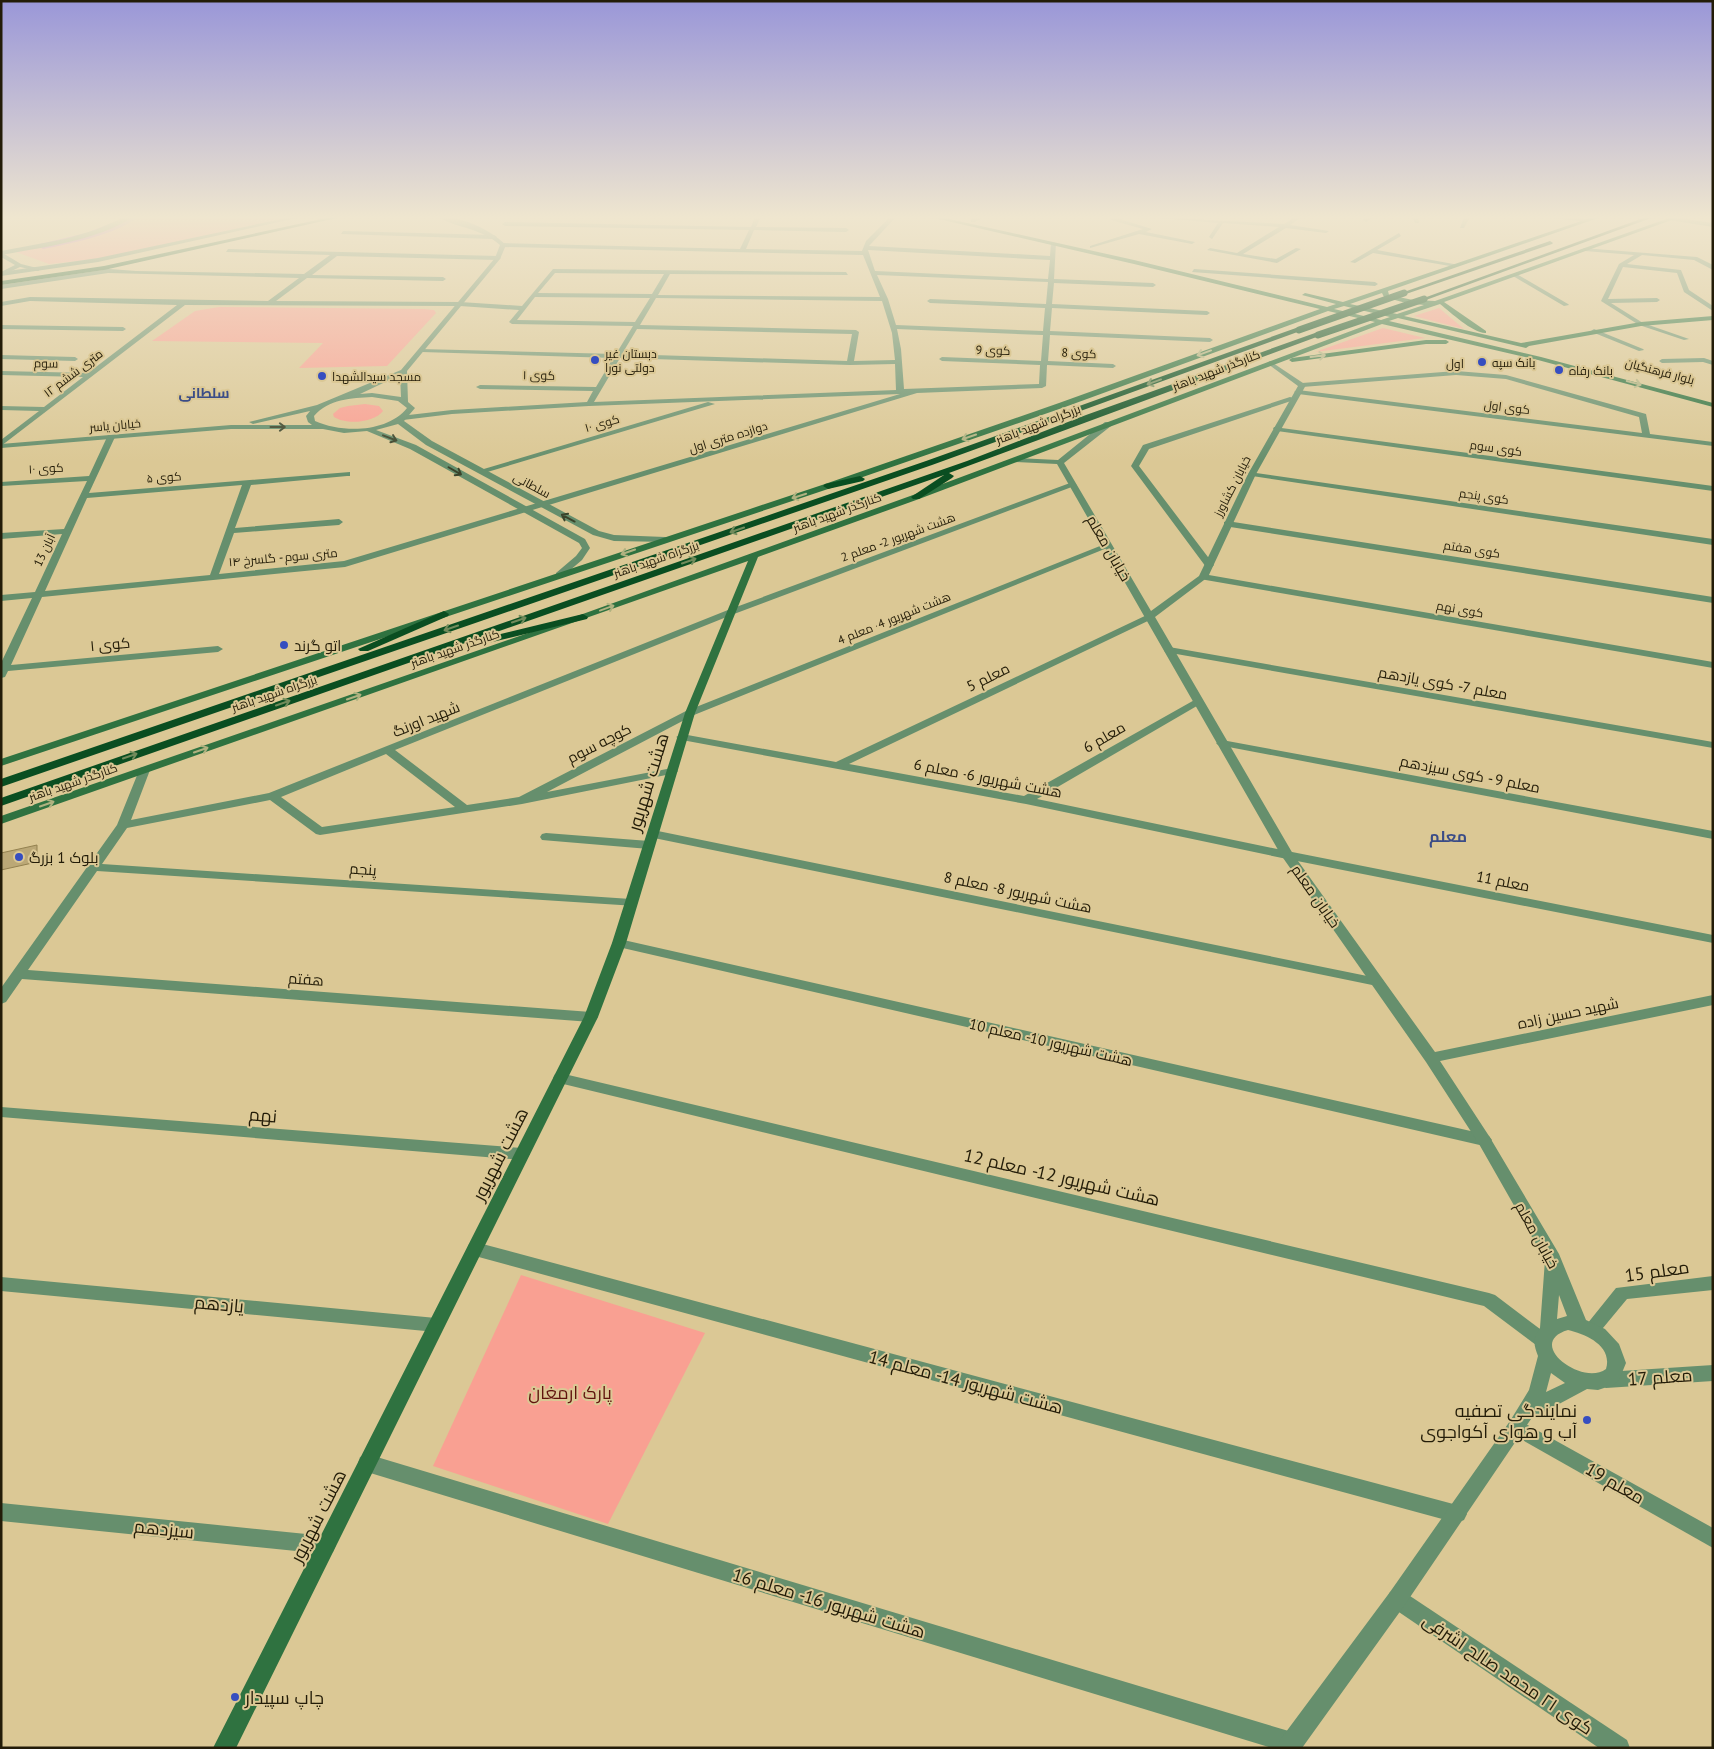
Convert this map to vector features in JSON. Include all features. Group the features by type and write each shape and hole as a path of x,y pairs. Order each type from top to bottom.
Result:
{"highway":[{"name":"بزرگراه شهید باهنر","path":"1,783 929,463 1388,299"},
{"name":"بزرگراه شهید باهنر","path":"1,802 970,463 1089,417 1422,299"},
{"path":"828,486 929,463"},
{"path":"916,497 970,463"},
{"path":"278,687 444,614"},
{"path":"403,661 583,617"}],"main road":[{"name":"بلوار فرهنگیان","path":"1283,299 1576,367 1713,404"},
{"path":"1281,325 1295,316 1295,309 1283,299"},
{"name":"بلوار فرهنگیان","path":"1319,299 1505,341 1713,397"},
{"name":"کنارگذر شهید باهنر","path":"1,763 828,486 1359,299"},
{"path":"1392,299 1400,302 1422,304 1441,302 1466,322 1505,341"},
{"name":"کنارگذر شهید باهنر","path":"1,820 583,617 916,497 1270,362 1450,299"},
{"path":"1521,345 1640,324 1713,318"},
{"path":"1281,325 1301,324 1320,327 1333,333 1333,339"},
{"path":"1452,338 1466,332"},
{"path":"1270,362 1426,342 1472,342"},
{"name":"هشت شهریور","path":"224,1748 591,1016 619,943 690,713 755,554"}],"street":[{"path":"1,304 30,299 183,303 460,304 523,308"},
{"path":"270,303 276,299"},
{"path":"344,398 403,371 464,299"},
{"path":"530,299 512,322 856,332 850,363"},
{"path":"589,404 652,299"},
{"path":"805,299 885,300 894,327 900,391"},
{"path":"368,429 401,419 452,412 589,404 1042,386 1044,384 1050,299"},
{"path":"1555,299 1566,305"},
{"path":"1697,299 1713,309"},
{"path":"1604,301 1658,300"},
{"path":"930,301 1207,313"},
{"path":"1604,301 1640,324 1686,339"},
{"name":"۱۲ متری ششم","path":"1,445 44,409 183,303"},
{"path":"1,326 123,328"},
{"path":"894,327 1210,340"},
{"path":"1594,331 1641,350"},
{"path":"422,350 850,363 898,362"},
{"path":"1704,360 1713,356"},
{"path":"1,357 75,359"},
{"name":"کوی 9","path":"942,359 1044,363"},
{"path":"1662,362 1704,360 1713,363"},
{"path":"1209,566 1135,466 1146,447 1298,392 1270,362"},
{"name":"کوی 8","path":"1044,363 1113,366"},
{"path":"403,371 405,401"},
{"name":"اول","path":"1298,392 1456,372 1506,377 1643,416 1646,436"},
{"name":"سوم","path":"1,373 90,375"},
{"name":"کوی ۱","path":"480,387 598,389"},
{"name":"دوازده متری اول","path":"525,511 920,390"},
{"name":"خیابان کشاورز","path":"1149,617 1203,577 1252,474 1298,392"},
{"name":"کوی اول","path":"1298,392 1713,444"},
{"path":"344,398 372,395 387,396 405,401 411,408 452,412"},
{"name":"خیابان یاسر","path":"231,427 319,407 344,398"},
{"name":"کوی ۱۰","path":"481,471 730,399"},
{"path":"319,407 310,416 312,422 325,428"},
{"path":"1,408 44,409"},
{"path":"401,419 411,408"},
{"name":"سلطانی","path":"401,419 429,443 596,533 614,538 665,540"},
{"path":"1014,460 1060,462 1108,424"},
{"name":"خیابان یاسر","path":"1,445 231,427 368,429"},
{"name":"سلطانی","path":"368,429 413,446 525,511 582,541 586,548 579,558 559,576"},
{"name":"کوی سوم","path":"1277,429 1713,489"},
{"name":"13 آبان","path":"2,671 111,437"},
{"name":"خیابان معلم","path":"1060,462 1287,855 1430,1058 1484,1140 1553,1259 1586,1327"},
{"name":"کوی ۵","path":"84,496 347,474"},
{"name":"کوی پنجم","path":"1252,474 1713,542"},
{"name":"کوی ۱۰","path":"1,484 92,478"},
{"path":"214,576 247,483"},
{"name":"هشت شهریور 2- معلم 2","path":"731,612 1073,484"},
{"name":"۱۴ متری سوم - گلسرخ","path":"1,598 345,564 525,511"},
{"path":"229,530 339,522"},
{"name":"کوی هفتم","path":"1227,524 1713,600"},
{"path":"1,536 67,531"},
{"name":"هشت شهریور 4- معلم 4","path":"690,713 1108,546"},
{"name":"کوی نهم","path":"1203,577 1713,665"},
{"name":"شهید اورنگ","path":"124,824 272,796 731,612"},
{"name":"معلم 5","path":"840,764 1149,617"},
{"name":"کوی ۱","path":"2,671 218,649"},
{"name":"معلم 7- کوی یازدهم","path":"1168,650 1713,745"},
{"name":"معلم 6","path":"1026,800 1198,701"},
{"name":"کوچه سوم","path":"522,800 690,713"},
{"name":"هشت شهریور 6- معلم 6","path":"682,737 840,764 1026,800 1287,855"},
{"name":"معلم 9 - کوی سیزدهم","path":"1222,743 1713,835"},
{"path":"389,750 465,809"},
{"path":"1,999 124,824 144,770"},
{"path":"272,796 320,831 522,800 672,771"},
{"name":"هشت شهریور 8- معلم 8","path":"546,837 651,839 1377,982"},
{"name":"معلم 11","path":"1287,855 1713,940"},
{"name":"پنجم","path":"94,867 631,903"},
{"name":"هشت شهریور 10- معلم 10","path":"619,943 1484,1140"},
{"name":"هفتم","path":"19,974 591,1016"},
{"name":"شهید حسین زاده","path":"1430,1058 1713,1000"},
{"name":"هشت شهریور 12- معلم 12","path":"560,1078 1489,1300 1546,1342"},
{"name":"نهم","path":"1,1112 522,1154"},
{"name":"هشت شهریور 14- معلم 14","path":"474,1249 1457,1514"},
{"path":"1290,1745 1397,1599 1522,1420 1537,1392 1546,1342 1553,1259"},
{"name":"معلم 15","path":"1586,1327 1622,1293 1713,1283"},
{"name":"یازدهم","path":"1,1284 436,1325"},
{"path":"1568,1323 1586,1327 1612,1346 1617,1366 1614,1374 1606,1380 1584,1382 1561,1372 1546,1342 1557,1324 1568,1323"},
{"name":"معلم 17","path":"1606,1380 1713,1373"},
{"path":"1522,1420 1544,1402 1584,1382"},
{"name":"معلم 19","path":"1522,1420 1713,1539"},
{"name":"هشت شهریور 16- معلم 16","path":"367,1463 1290,1745"},
{"name":"سیزدهم","path":"1,1512 326,1545"},
{"name":"کوی ۲۱ محمد صالح اشرفی","path":"1397,1599 1619,1748"}],"green space":[{"path":"219,307 424,309 434,310 436,313 387,366 299,368 323,343 152,341 195,311"},
{"path":"1439,308 1464,329 1414,316"},
{"path":"1383,328 1425,338 1315,352"},
{"path":"365,404 379,406 383,411 373,418 360,422 339,420 334,417 333,414 340,408"},
{"name":"پارک ارمغان","path":"521,1275 705,1333 608,1524 433,1466"}],"building":[{"name":"بلوک 1 بزرگ","path":"37,845 37,862 1,870 1,853"}],"place":[{"name":"دبستان غیر دولتی نورا","path":"595,360"},
{"name":"بانک سپه","path":"1482,362"},
{"name":"بانک رفاه","path":"1559,370"},
{"name":"مسجد سیدالشهدا","path":"322,376"},
{"name":"اتو گرند","path":"284,645"},
{"name":"بلوک 1 بزرگ","path":"19,857"},
{"name":"نمایندگی تصفیه آب و هوای آکواجوی","path":"1587,1420"},
{"name":"چاپ سپیدار","path":"235,1697"}],"district":[{"name":"سلطانی","path":"204,393"},
{"name":"معلم","path":"1448,836"}]}
